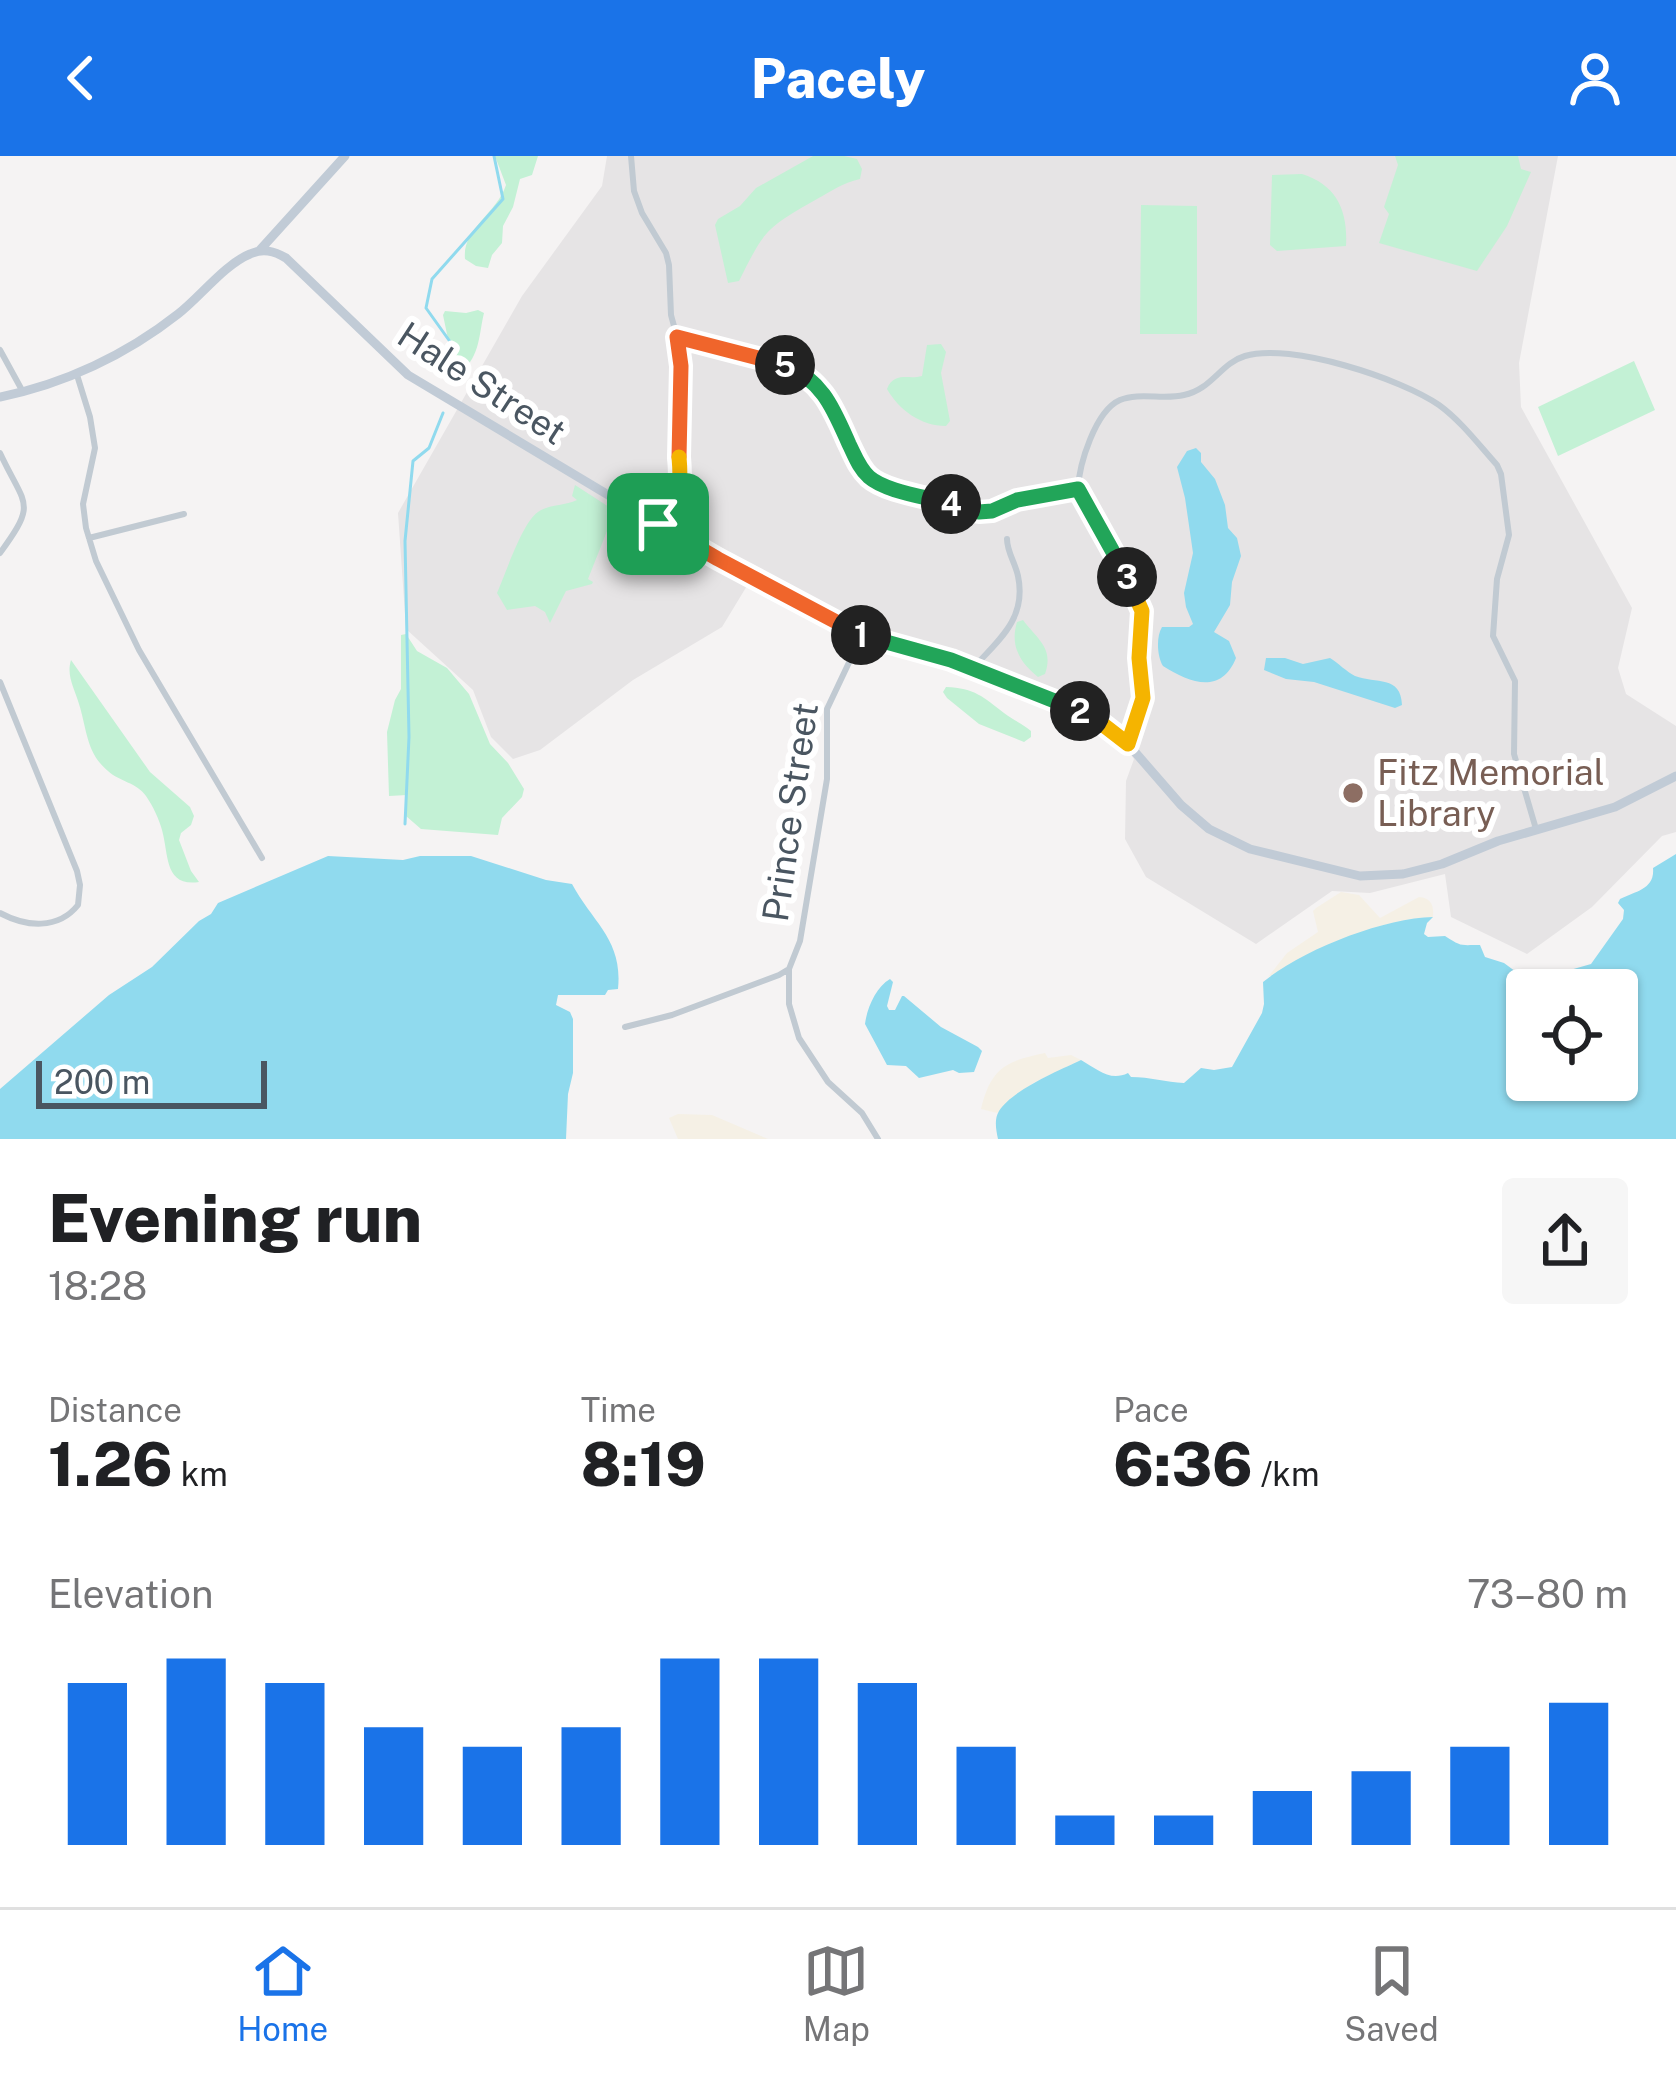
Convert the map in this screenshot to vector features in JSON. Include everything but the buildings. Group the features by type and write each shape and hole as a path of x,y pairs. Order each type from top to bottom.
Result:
{"main road":[{"path":"0,397 77,375 174,317 241,258 259,250 346,156"},
{"name":"Hale Street","path":"259,250 286,258 408,375 718,559 862,635 973,668 1087,714 1128,744 1181,805 1209,829 1250,849 1360,876 1384,877 1418,871 1536,829 1613,808 1676,776"}],"street":[{"path":"631,156 634,191 666,253 681,366 680,487 677,501 658,524"},
{"path":"677,337 766,358 807,375 836,416 856,462 872,480 898,490 979,512 1078,489"},
{"path":"0,350 23,392"},
{"path":"1128,744 1143,698 1142,611 1078,489 1080,471 1101,419 1124,398 1190,394 1250,355 1275,353 1354,367 1443,408 1501,474 1509,536 1497,579 1493,636 1515,681 1514,754 1536,829"},
{"path":"77,375 94,433 83,504 96,561 139,650 262,858"},
{"path":"0,453 25,509 21,524 0,553"},
{"path":"88,538 184,514"},
{"path":"973,668 1007,632 1020,607 1018,577 1007,539"},
{"name":"Prince Street","path":"625,1028 687,1010 789,969 800,941 825,798 827,709 862,635"},
{"path":"0,682 80,885 78,905 63,919 24,924 0,913"},
{"path":"789,969 788,1004 799,1038 828,1082 862,1113 878,1139"}],"shaded area":[{"path":"607,156 1558,156 1519,363 1521,407 1632,608 1618,668 1626,694 1676,726 1676,832 1662,836 1592,907 1527,954 1451,917 1445,874 1370,893 1332,891 1256,944 1146,877 1125,839 1126,781 1134,759 1098,708 865,625 756,571 722,627 633,680 540,750 513,759 491,737 473,690 406,629 398,513 522,296 602,186"}],"green space":[{"path":"495,156 538,156 532,175 520,179 503,226 502,243 488,268 465,259 465,248 506,185"},
{"path":"813,156 857,159 860,179 837,187 777,224 762,240 739,281 728,283 715,225 718,219 740,206 756,188"},
{"path":"1395,156 1518,156 1521,169 1531,172 1507,226 1477,271 1379,243 1389,214 1384,207 1398,165"},
{"path":"1302,174 1324,185 1338,201 1346,246 1277,251 1270,245 1272,175"},
{"path":"1141,205 1197,206 1197,334 1140,334"},
{"path":"445,311 484,313 478,344 462,370 452,358 443,315"},
{"path":"941,344 946,352 941,373 950,421 946,426 912,415 887,389 898,378 922,376 927,345"},
{"path":"1634,361 1655,410 1558,456 1538,407"},
{"path":"575,485 623,516 619,524 611,521 588,579 592,584 566,591 550,623 535,606 507,610 497,593 526,526 542,509 577,500 572,496"},
{"path":"1023,620 1046,651 1045,674 1038,677 1016,646 1017,622"},
{"path":"406,634 417,651 447,668 469,694 490,744 524,789 502,818 498,835 421,829 406,816 407,795 389,796 387,732 401,689 401,635"},
{"path":"71,660 150,772 190,807 191,825 179,840 199,882 179,880 174,874 159,821 146,796 113,775 95,756 72,682"},
{"path":"946,687 978,694 1031,731 1031,737 1024,742 979,724 947,698"}],"sand":[{"path":"1341,892 1359,895 1380,918 1423,898 1431,903 1433,917 1368,930 1268,977 1287,953 1318,932 1313,911"},
{"path":"1045,1053 1048,1058 1071,1055 1081,1060 1033,1083 997,1113 981,1109 995,1075 1020,1059"},
{"path":"712,1115 768,1139 678,1139 669,1118"}],"water":[{"path":"1196,448 1215,479 1241,556 1230,605 1214,632 1229,641 1236,658 1222,677 1204,682 1163,666 1158,646 1162,627 1193,624 1184,593 1193,553 1177,467 1187,451"},
{"path":"1266,658 1303,664 1330,658 1355,676 1392,685 1402,705 1395,708 1314,682 1286,679 1264,670"},
{"path":"1676,854 1676,1139 998,1139 996,1117 1005,1103 1081,1060 1109,1075 1128,1073 1184,1083 1201,1068 1232,1067 1262,1013 1263,982 1279,970 1344,938 1391,923 1433,917 1424,934 1428,937 1480,945 1485,957 1512,969 1506,969 1506,1101 1638,1101 1638,969 1574,969 1591,964 1623,919 1620,899 1648,885 1653,868"},
{"path":"328,856 403,860 471,856 572,884 611,945 618,989 605,995 558,995 556,1005 573,1019 566,1139 0,1139 0,1089 109,995 152,967 218,903"},
{"path":"890,979 889,1010 895,1010 904,996 941,1027 978,1047 982,1051 974,1072 953,1070 919,1078 906,1066 887,1065 865,1024 873,998"}],"waterway":[{"path":"451,382 451,343 426,308 432,279 503,199 494,156"},
{"path":"405,824 409,737 405,541 413,461 429,448 443,413"}],"place":[{"name":"Fitz Memorial Library","path":"1353,793"}],"route":[{"path":"677,337 766,358 807,375 836,416 856,462 872,480 898,490 979,512 1078,489 1142,611 1143,698 1128,744 1087,714 951,660 842,626 658,524 677,501 680,487 677,337"}]}
